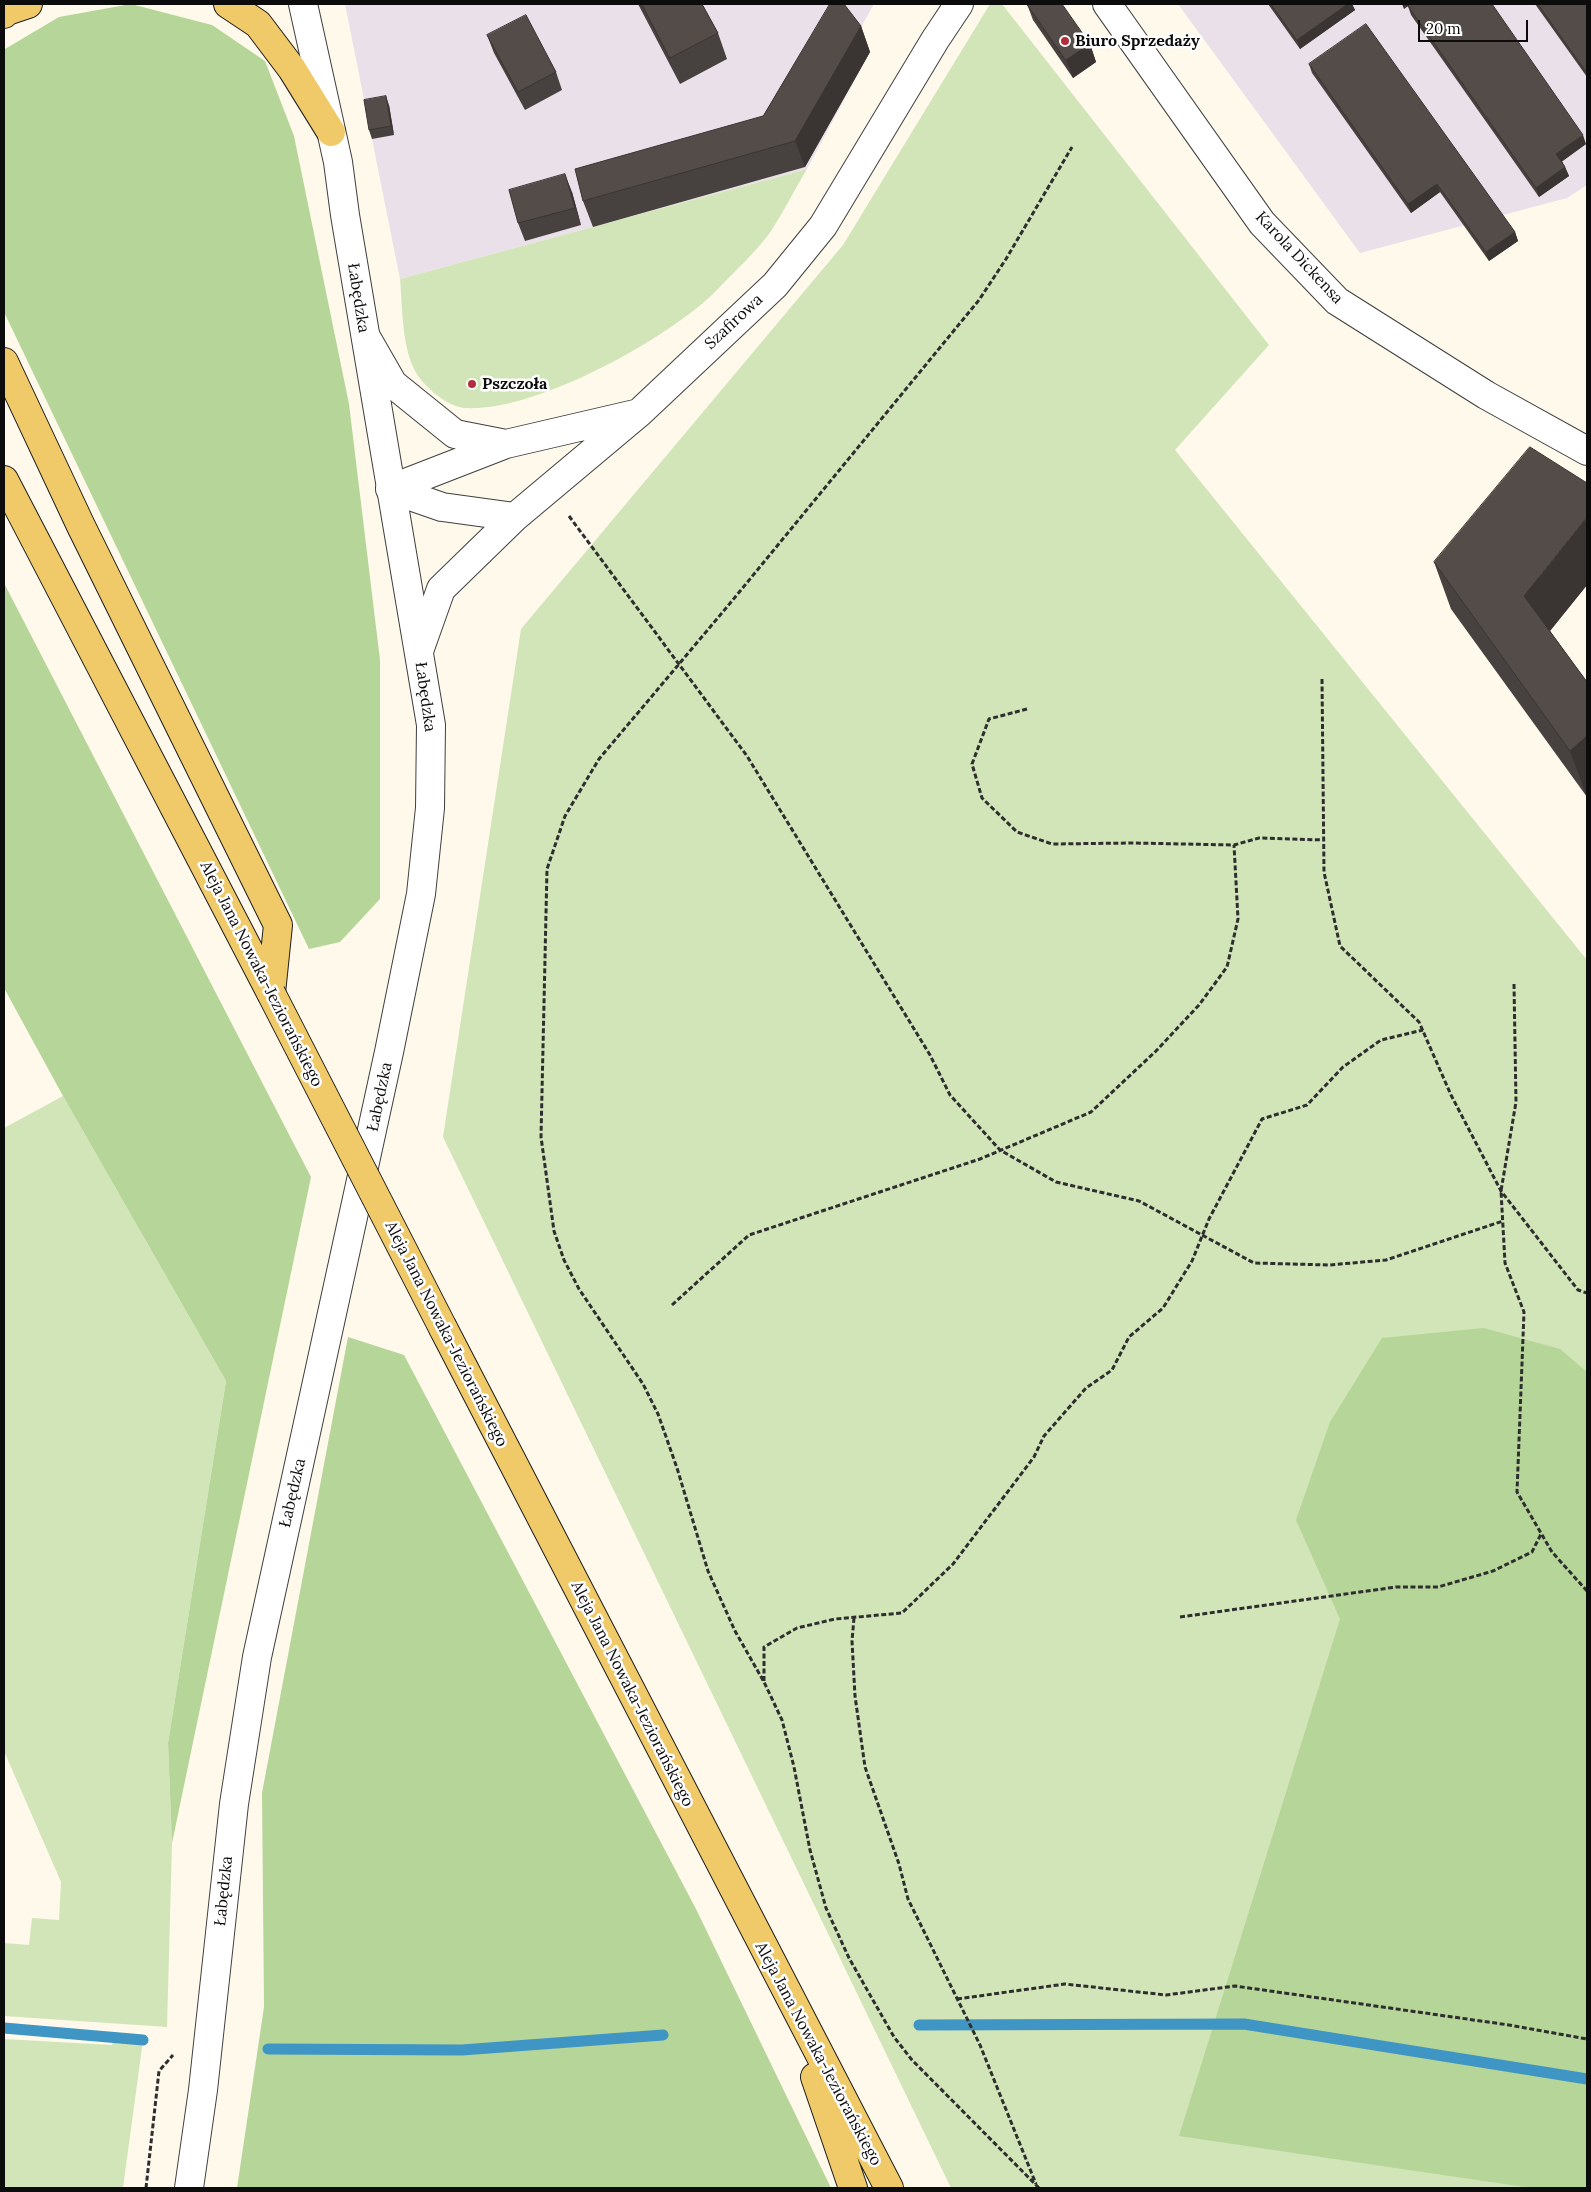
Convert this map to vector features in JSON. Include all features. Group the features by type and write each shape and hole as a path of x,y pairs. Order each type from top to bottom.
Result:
{"main road":[{"path":"4,14 7,11 28,4"},
{"path":"228,4 258,24 292,69 331,132"},
{"path":"4,362 81,526 278,925 271,993"},
{"name":"Aleja Jana Nowaka-Jeziorańskiego","path":"4,480 271,993 785,1991 889,2188"},
{"path":"785,1991 853,2188"}],"street":[{"name":"Łabędzka","path":"189,2188 203,2090 234,1804 257,1657 381,1091 421,894 430,808 431,725 344,215 338,162 303,4"},
{"name":"Szafirowa","path":"419,651 441,589 515,517 639,413 775,285 823,226 935,40 959,4"},
{"name":"Karola Dickensa","path":"1107,4 1262,222 1337,301 1486,395 1587,451"},
{"path":"365,335 393,384 455,434 506,444"},
{"path":"390,489 506,444 639,413"},
{"path":"390,489 442,507 515,517"}],"path":[{"path":"1038,2187 912,2060 894,2038 849,1958 826,1908 810,1850 794,1767 782,1720 764,1682 735,1631 708,1571 677,1468 658,1414 643,1384 588,1304 564,1260 554,1231 540,1137 548,869 565,816 599,759 979,300 1006,259 1072,147"},
{"path":"567,514 747,756 930,1055 950,1095 1000,1150 1056,1182 1138,1201 1203,1234 1254,1263 1329,1265 1386,1260 1503,1221"},
{"path":"1322,678 1324,872 1340,946 1419,1022 1451,1095 1501,1191 1578,1290 1587,1293"},
{"path":"1028,709 989,719 972,764 982,798 1017,832 1052,844 1234,845 1258,838 1324,840"},
{"path":"672,1305 749,1236 1000,1150 1091,1112 1156,1051 1200,1005 1227,967 1238,920 1234,845"},
{"path":"1514,984 1516,1102 1501,1191 1506,1262 1524,1312 1517,1492 1552,1552 1587,1591"},
{"path":"764,1682 764,1647 797,1628 835,1620 902,1613 953,1564 1034,1457 1044,1436 1086,1388 1112,1370 1129,1337 1163,1308 1192,1261 1203,1234 1262,1119 1307,1105 1343,1067 1381,1040 1423,1030"},
{"path":"1180,1617 1396,1587 1438,1587 1493,1571 1532,1552 1541,1534"},
{"path":"854,1618 852,1641 855,1696 864,1768 899,1864 908,1899 980,2045 1038,2187"},
{"path":"957,1999 1065,1984 1166,1995 1235,1986 1587,2038"},
{"path":"146,2188 159,2071 175,2052"}],"shaded area":[{"path":"345,4 874,4 857,34 870,52 807,169 400,279"},
{"path":"1178,4 1587,4 1587,185 1567,198 1360,253"}],"green space":[{"path":"131,4 212,25 265,61 294,136 349,404 380,660 380,899 340,942 309,949 4,312 5,49 59,17"},
{"path":"990,4 1002,4 1269,345 1175,450 1587,960 1587,2188 951,2188 443,1137 521,629 843,245"},
{"path":"807,169 766,238 715,292 665,331 598,370 562,386 527,398 494,406 466,408 442,399 422,381 415,371 404,333 400,279"},
{"path":"4,583 311,1177 172,1843 168,1743 226,1381 63,1096 4,988"},
{"path":"63,1096 226,1381 168,1743 172,1843 167,2027 4,2016 4,1943 29,1945 32,1918 59,1920 61,1882 4,1751 4,1128"},
{"path":"1484,1328 1560,1349 1587,1372 1587,2188 1531,2188 1179,2136 1340,1619 1296,1520 1330,1422 1382,1338"},
{"path":"348,1337 404,1355 696,1909 831,2188 237,2188 264,2007 262,1793"},
{"path":"118,2038 143,2040 123,2188 4,2188 4,2039 111,2045"}],"building":[{"path":"642,4 702,4 718,33 670,58"},
{"path":"830,4 844,4 861,26 795,141 583,201 575,169 763,116"},
{"name":"Biuro Sprzedaży","path":"1027,4 1062,4 1090,44 1066,60"},
{"path":"1271,4 1348,4 1297,40"},
{"path":"1412,4 1492,4 1583,135 1556,154 1565,167 1536,188 1408,6"},
{"path":"1538,4 1587,4 1587,73"},
{"path":"526,15 556,72 518,92 487,35"},
{"path":"1366,24 1515,232 1486,252 1437,184 1408,204 1309,64"},
{"path":"386,96 391,126 369,130 364,100"},
{"path":"565,174 575,208 518,223 509,190"},
{"path":"1530,447 1587,483 1587,517 1524,596 1587,682 1587,736 1570,751 1434,562"}],"waterway":[{"path":"919,2025 1244,2024 1587,2079"},
{"path":"4,2028 143,2040"},
{"path":"268,2049 462,2050 663,2035"}],"place":[{"name":"Biuro Sprzedaży","path":"1065,41"},
{"name":"Pszczoła","path":"472,384"}]}
